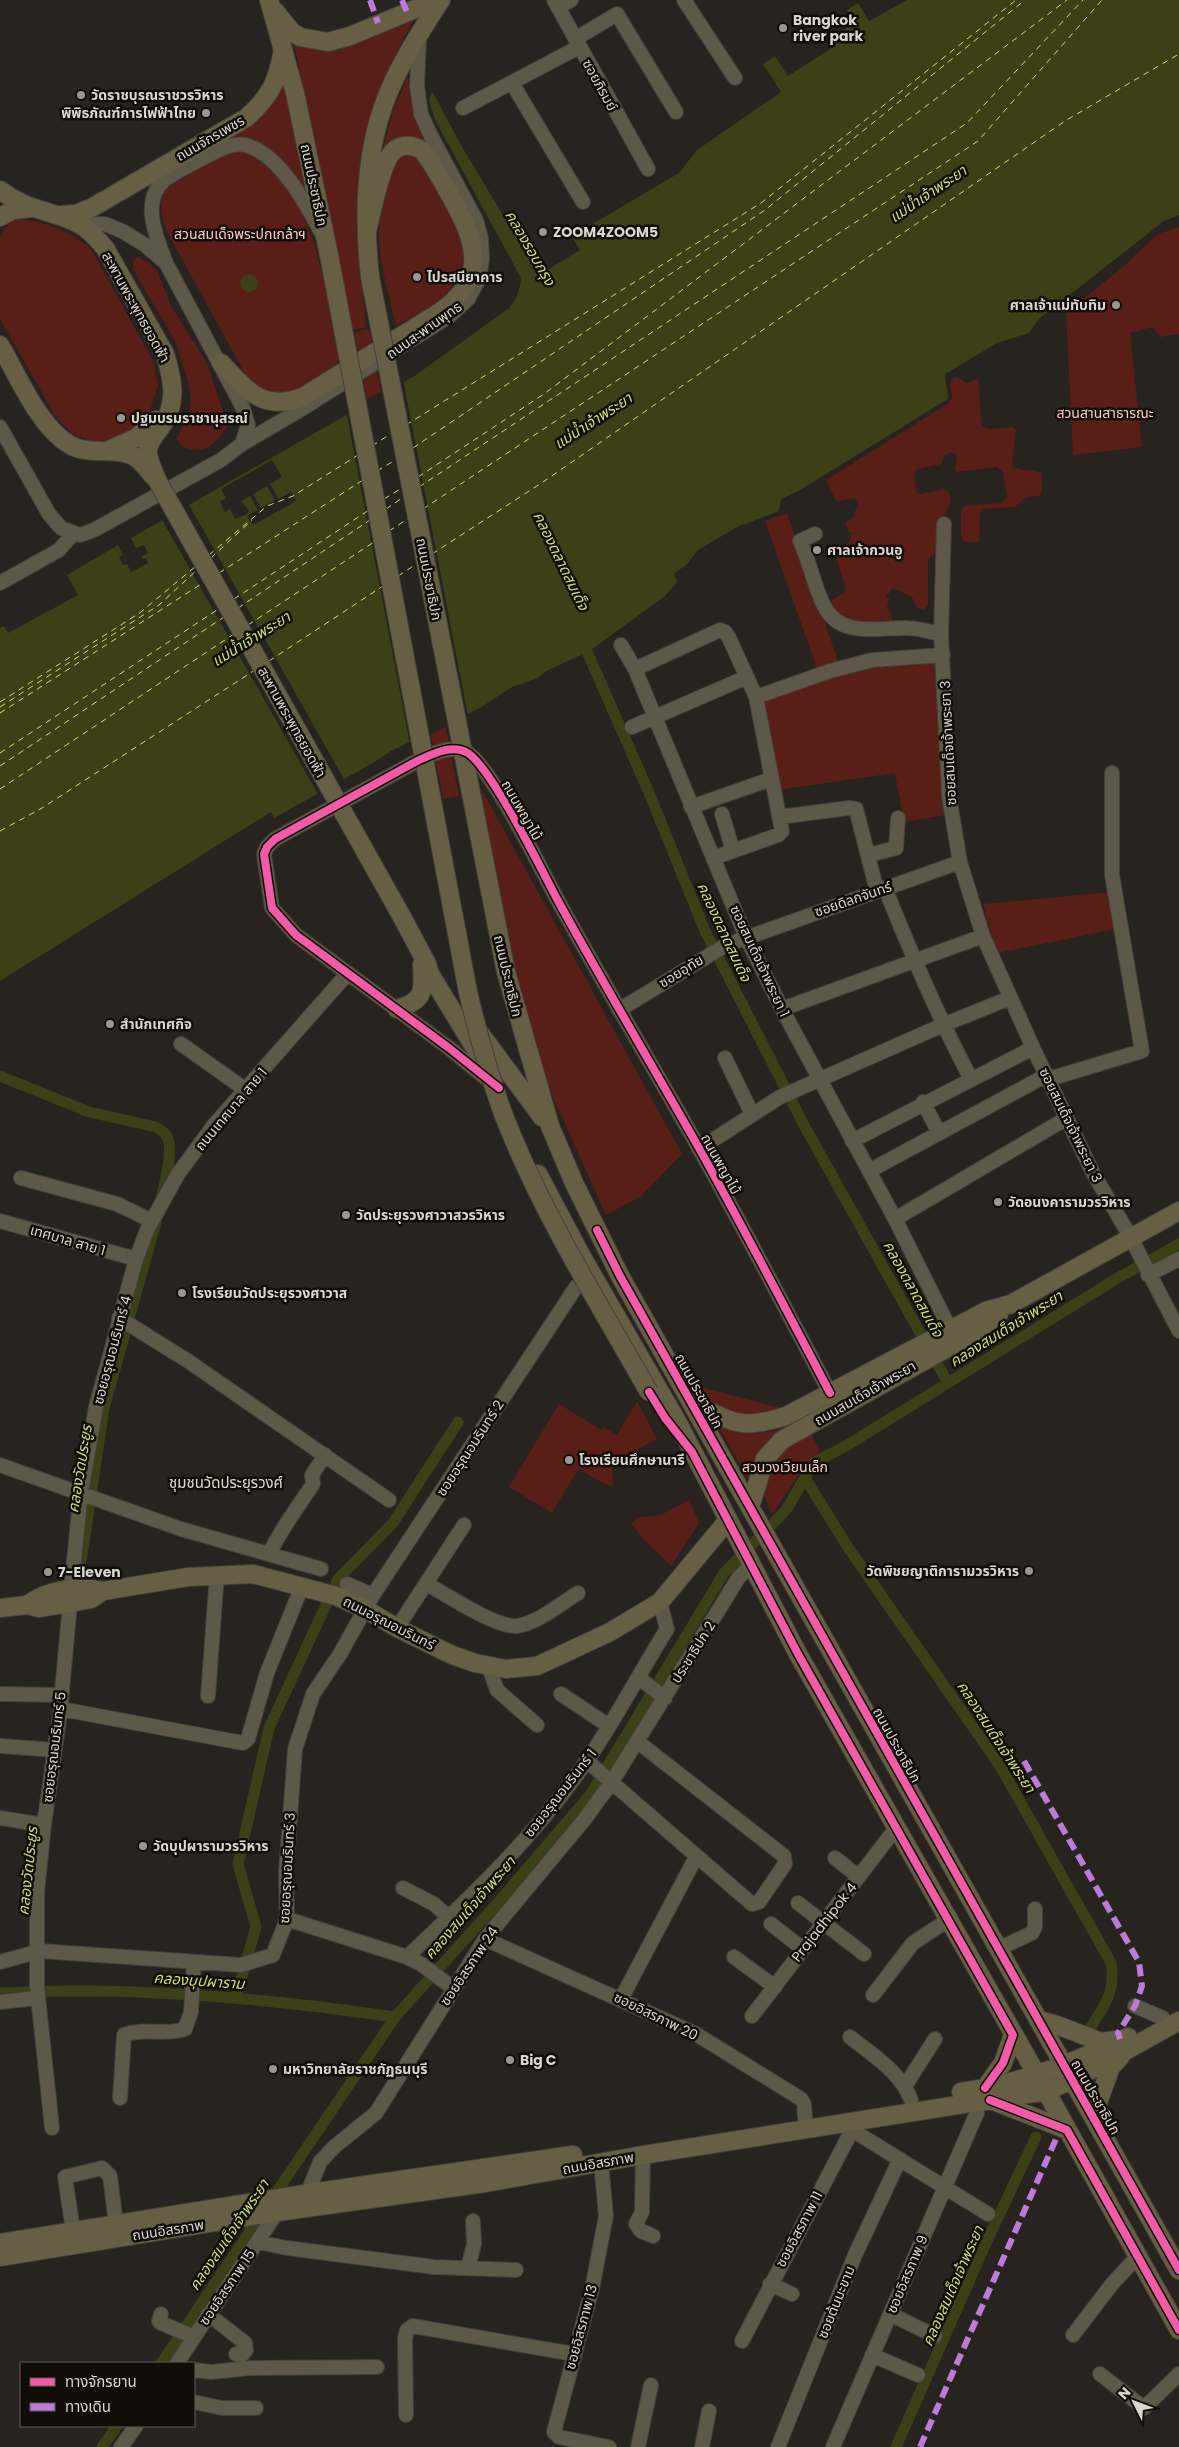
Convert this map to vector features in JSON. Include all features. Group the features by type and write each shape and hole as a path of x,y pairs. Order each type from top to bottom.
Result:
{"main road":[{"path":"270,3 292,32 312,41 328,42 350,36 437,0"},
{"name":"ถนนประชาธิปก","path":"441,0 419,35 393,83 376,130 367,182 367,231 370,277 506,972 550,1126 574,1183 620,1276 1179,2270"},
{"name":"ถนนจักรเพชร","path":"57,215 76,214 93,207 246,118 258,107 272,90 280,72 282,49 270,3"},
{"name":"ถนนประชาธิปก","path":"282,49 295,93 328,249 468,992 480,1041 504,1116 534,1183 649,1392 665,1418 692,1452"},
{"path":"221,363 250,393 259,399 276,403 294,400 303,397 440,312 455,300 467,284 474,257 471,238 463,218 422,150 415,146 404,145 392,153 382,178 367,231"},
{"path":"0,190 13,200 31,208"},
{"name":"ถนนจักรเพชร","path":"0,217 13,210 31,208 81,224"},
{"name":"สะพานพระพุทธยอดฟ้า","path":"81,224 105,248 165,354 171,372 173,399 169,414 150,442 147,452 157,480 425,960"},
{"name":"สะพานพระพุทธยอดฟ้า","path":"0,345 42,418 70,445 100,452 131,455 157,480"},
{"path":"100,452 132,441 152,424 163,405 171,372"},
{"path":"398,1009 412,1004 420,996 423,990 425,960"},
{"name":"ถนนประชาธิปก","path":"425,960 436,971 508,1072 550,1126"},
{"name":"ถนนประชาธิปก","path":"425,960 430,974 499,1088 560,1215 678,1423 803,1663 1046,2091 1179,2330"},
{"name":"ถนนสมเด็จเจ้าพระยา","path":"691,1402 732,1422 760,1424 786,1416 830,1393 933,1347 970,1335 993,1320 1011,1304 1179,1211"},
{"name":"ถนนสมเด็จเจ้าพระยา","path":"933,1347 951,1330 986,1311 1011,1304"},
{"name":"ถนนสมเด็จเจ้าพระยา","path":"753,1513 759,1471 772,1449 790,1436 839,1408 911,1358"},
{"path":"830,1393 839,1408"},
{"name":"ถนนอรุณอมรินทร์","path":"0,1608 27,1605 39,1596 74,1596 91,1599 103,1591 217,1574 252,1574 302,1586 335,1590 369,1602 397,1628 452,1655 489,1667 506,1669 537,1666 610,1632 660,1602 728,1520"},
{"path":"1038,2020 1101,2042 1130,2042"},
{"name":"ถนนอิสรภาพ","path":"0,2257 267,2208 484,2183 643,2155 856,2125 984,2096 1046,2091 1068,2073 1174,2021"},
{"path":"984,2096 1003,2063 1013,2034"},
{"path":"1093,2116 1115,2060 1130,2042"},
{"path":"984,2096 1036,2076 1068,2073"},
{"path":"0,2243 116,2224 267,2208 310,2193 483,2170 805,2118 908,2093 984,2096 1067,2130"}],"street":[{"path":"556,4 571,0"},
{"path":"684,0 735,78"},
{"name":"ซอยภิรมย์","path":"556,4 648,169"},
{"path":"464,108 512,83 577,43 617,14 676,112"},
{"name":"ถนนสะพานพุทธ","path":"73,534 80,535 94,530 221,460 242,444 300,410 451,315 468,299 479,279 482,247 476,220 421,114 417,86 419,35"},
{"path":"512,83 583,202"},
{"path":"242,444 247,434 247,417 221,363 166,263 153,220 154,194 164,180 229,145 246,145 274,162 301,198 328,249"},
{"path":"81,224 99,224 124,232 145,245 166,263"},
{"path":"0,427 50,514 61,528 73,534 59,550 0,583"},
{"name":"ซอยสมเด็จเจ้าพระยา 3","path":"944,524 941,634 944,654 949,796 960,862 983,936 1033,1048 1093,1173 1131,1238 1179,1331"},
{"path":"815,534 800,541 823,605 834,620 840,624 866,631 890,627 913,628 941,634"},
{"path":"635,669 720,630 725,632 756,697 781,834 713,858"},
{"name":"ซอยสมเด็จเจ้าพระยา 1","path":"621,645 635,669 654,719 746,937 782,1010 895,1220 951,1330"},
{"path":"756,697 830,671 872,660 944,654"},
{"path":"632,726 654,719 747,678"},
{"name":"ถนนพญาไม้","path":"499,1088 398,1009 296,935 272,908 266,880 264,854 267,846 295,827 384,778 434,754 454,749 466,751 478,762 488,776 619,1010 700,1149 830,1393"},
{"path":"869,1171 1048,1077 1142,1051 1112,874 1112,773"},
{"path":"692,807 771,779"},
{"path":"779,817 849,808 856,809 881,890 942,1025 970,1079"},
{"path":"722,814 733,850"},
{"path":"869,854 896,848 898,818"},
{"name":"ซอยดิลกจันทร์","path":"746,937 960,862"},
{"path":"782,1010 983,936"},
{"name":"ซอยอุทัย","path":"619,1010 707,955 746,937"},
{"name":"ถนนเทศบาล สาย 1","path":"136,1259 153,1220 178,1174 214,1125 348,973"},
{"path":"700,1149 780,1097 942,1025 1010,998"},
{"path":"181,1044 246,1090"},
{"path":"852,1141 923,1102 1033,1048"},
{"path":"725,1058 752,1114"},
{"path":"923,1102 939,1133"},
{"path":"895,1220 1067,1118"},
{"path":"21,1178 117,1204 153,1220"},
{"name":"เทศบาล สาย 1","path":"0,1221 136,1259"},
{"name":"ซอยอรุณอมรินทร์ 4","path":"74,1596 81,1492 96,1407 136,1259"},
{"path":"1147,1272 1179,1259"},
{"name":"ซอยอรุณอมรินทร์ 2","path":"369,1602 576,1287"},
{"path":"120,1318 188,1360 389,1500"},
{"path":"269,1554 280,1532 313,1484 312,1474 325,1455"},
{"path":"0,1465 99,1498 181,1529 321,1569"},
{"path":"397,1628 464,1525"},
{"name":"ประชาธิปก 2","path":"638,1742 662,1695 750,1561"},
{"path":"208,1696 217,1574"},
{"path":"427,1584 501,1625 518,1626 536,1618 578,1593"},
{"path":"0,1694 60,1702 243,1743 248,1739 267,1673 302,1586"},
{"name":"ซอยอรุณอมรินทร์ 5","path":"52,2128 38,1993 37,1892 74,1596"},
{"name":"ซอยอรุณอมรินทร์ 3","path":"0,1962 38,1951 240,1966 270,1957 276,1951 287,1919 286,1873 295,1749 313,1694 340,1654 369,1602"},
{"name":"ซอยอรุณอมรินทร์ 1","path":"406,1957 480,1888 590,1764 609,1726 643,1681 666,1629 660,1602"},
{"path":"489,1667 497,1690 537,1725"},
{"path":"643,1681 662,1695"},
{"path":"561,1694 609,1726"},
{"path":"590,1764 752,1904 759,1902 787,1860 638,1742"},
{"name":"ซอยอิสรภาพ 24","path":"310,2193 310,2187 320,2162 334,2147 376,2113 388,2097 448,1984 584,1820 608,1781 638,1742"},
{"path":"1,1746 55,1750"},
{"path":"0,1818 44,1824"},
{"name":"Prajadhipok 4","path":"752,2016 896,1828"},
{"path":"621,1999 696,1857"},
{"path":"835,1858 859,1877"},
{"path":"402,1888 434,1904 449,1918"},
{"path":"798,1903 864,1954"},
{"path":"998,1949 1032,1933 1035,1927 1035,1909"},
{"path":"287,1919 406,1957 421,1964 448,1984"},
{"path":"873,1995 913,1943 948,1920"},
{"path":"771,1924 803,1949"},
{"name":"ซอยอิสรภาพ 20","path":"485,1939 696,2034 801,2099 804,2104 805,2118"},
{"path":"734,1957 775,1987"},
{"path":"120,2098 124,2034 143,2030 176,2032 185,2029 188,2024 194,1990 194,1963"},
{"path":"0,2002 38,1993"},
{"path":"1135,2006 1174,2021"},
{"path":"850,2037 875,2057 908,2093 935,2039"},
{"name":"ซอยอิสรภาพ 9","path":"833,2447 984,2096"},
{"path":"856,2125 900,2159 988,2214"},
{"name":"ซอยอิสรภาพ 11","path":"742,2341 770,2284 856,2125"},
{"path":"643,2155 642,2212 636,2224 641,2231 653,2236"},
{"name":"ซอยต้นมะขาม","path":"778,2447 855,2255 900,2159"},
{"name":"ซอยอิสรภาพ 13","path":"601,2162 606,2216 592,2289 554,2432 559,2437 610,2447"},
{"path":"72,2224 65,2177 102,2168 110,2176 116,2224"},
{"name":"ซอยอิสรภาพ 15","path":"178,2362 187,2333 208,2314 258,2242 267,2208"},
{"path":"468,2268 474,2244 473,2221"},
{"path":"258,2242 287,2248 434,2267 516,2270"},
{"path":"1073,2335 1112,2284 1138,2256"},
{"path":"770,2284 792,2294"},
{"path":"161,2314 159,2321 187,2333"},
{"path":"208,2314 245,2343 246,2350 242,2355 236,2354"},
{"path":"890,2314 935,2336"},
{"path":"406,2415 405,2338 407,2330 413,2326 574,2354"},
{"path":"872,2356 918,2375"},
{"path":"195,2370 211,2372 251,2368 377,2367"},
{"path":"1100,2374 1144,2408 1179,2374"},
{"path":"638,2447 651,2386"},
{"path":"195,2402 222,2408 256,2408"},
{"path":"702,2447 709,2411"},
{"path":"122,2447 135,2427"}],"green space":[{"name":"สวนสมเด็จพระปกเกล้าฯ","path":"417,13 380,88 364,141 360,167 358,220 366,327 336,334 340,351 337,363 324,382 283,396 268,392 248,379 166,230 161,210 163,195 165,190 201,167 232,152 246,152 253,156 280,179 302,212 316,249 330,308 347,305 293,38 305,42"},
{"path":"408,76 413,114 427,148 382,152 393,111"},
{"path":"285,78 307,198 278,156 261,144 223,140"},
{"path":"403,155 412,155 426,171 456,226 463,245 463,263 459,278 449,291 436,303 396,325 381,257 379,224 385,189 394,166"},
{"path":"20,219 58,229 91,249 153,361 158,385 148,417 119,441 98,444 73,434 57,419 0,319 0,237 8,225"},
{"name":"สวนสานสาธารณะ","path":"1179,227 1179,334 1160,337 1153,327 1130,333 1142,447 1073,455 1066,313 1123,267 1158,234"},
{"path":"138,257 149,263 158,272 171,306 207,363 228,426 214,443 204,449 198,450 182,447 177,439 189,413 191,395 176,343 133,269 134,260"},
{"path":"369,329 459,796 443,799 354,332"},
{"path":"954,377 966,383 978,379 982,426 988,429 1013,427 1016,430 1012,466 1042,473 1042,491 1040,496 1026,497 1015,507 982,509 980,512 979,542 964,542 961,536 961,510 965,506 1001,503 1007,497 1003,472 997,467 957,472 955,469 957,455 951,452 944,456 942,464 917,469 914,474 916,491 920,494 946,489 950,494 950,503 942,522 939,549 928,560 928,605 924,610 916,607 912,597 893,588 886,597 889,600 887,608 892,616 892,623 847,623 827,603 844,593 846,589 834,551 836,546 848,544 852,533 848,531 846,523 855,516 854,512 859,506 855,498 836,501 826,480 949,403 952,398 950,383"},
{"path":"787,513 840,667 819,674 765,521"},
{"path":"942,656 950,814 904,822 895,773 778,790 761,700 830,671"},
{"path":"483,792 682,1154 640,1197 606,1215 539,1066 512,975 478,797"},
{"path":"1110,892 1115,929 997,953 983,904"},
{"name":"สวนวงเวียนเล็ก","path":"697,1386 780,1408 783,1413 757,1422 710,1408"},
{"path":"637,1401 657,1439 612,1463 613,1486 607,1485 579,1469 580,1466 552,1513 509,1487 559,1404 601,1430 603,1427 617,1435"},
{"path":"822,1410 750,1483 714,1418 745,1431 769,1432 781,1429"},
{"name":"สวนวงเวียนเล็ก","path":"811,1434 820,1452 808,1461 772,1514 763,1489 764,1473 773,1458 780,1452"},
{"path":"689,1500 699,1523 671,1566 643,1539 631,1523 640,1517 661,1515"}],"water":[{"name":"แม่น้ำเจ้าพระยา","path":"907,0 1179,0 1179,215 1164,221 1039,319 1029,333 997,343 945,374 948,399 800,490 781,499 779,511 739,526 698,550 687,564 674,574 677,582 665,596 588,652 546,671 538,678 512,687 480,708 391,751 274,818 271,812 0,981 0,628 4,626 8,633 78,595 67,575 118,545 123,555 119,557 123,565 127,564 131,572 148,563 146,558 143,559 141,557 148,553 144,545 136,548 131,538 416,375 509,308 516,298 521,278 435,120 429,101 432,91 461,145 539,275 580,250 572,236 679,173 697,150 781,92 763,64 775,56 788,76 833,47 831,43 854,21 847,10 858,3 869,21"},
{"path":"249,274 255,277 258,283 255,289 249,292 243,289 240,283 243,277"}],"pier":[{"path":"403,379 468,716 410,744 346,411"},
{"path":"272,460 282,477 270,484 278,499 291,492 296,501 253,525 247,516 258,510 250,496 241,501 249,511 247,514 235,519 230,509 225,512 220,502 226,498 221,489","holes":["267,486 275,500 261,508 253,494"]},
{"path":"188,503 345,781 319,796 161,518"}],"waterway":[{"name":"คลองตลาดสมเด็จ","path":"582,640 650,795 705,931 805,1127 948,1383"},
{"name":"คลองวัดประยูร","path":"0,1076 89,1112 156,1127 166,1135 169,1148 168,1166 161,1199"},
{"name":"คลองวัดประยูร","path":"78,1582 104,1408 158,1215"},
{"name":"คลองสมเด็จเจ้าพระยา","path":"162,2362 395,2017 495,1906 590,1795 724,1573 787,1509 813,1463 846,1446 1116,1279 1179,1244"},
{"path":"236,1997 256,1927 238,1864 269,1728 338,1579 393,1523 458,1422"},
{"name":"คลองสมเด็จเจ้าพระยา","path":"805,1478 849,1549 1000,1766 1111,1963 1111,1990 1091,2027"},
{"name":"คลองบุปผาราม","path":"0,1993 99,1991 198,1995 297,2004 395,2017"},
{"name":"คลองสมเด็จเจ้าพระยา","path":"896,2447 987,2241 1036,2137"},
{"name":"คลองสมเด็จเจ้าพระยา","path":"102,2447 116,2427"}],"ferry route":[{"path":"406,425 761,203 1016,0"},
{"path":"413,448 765,210 1025,0"},
{"path":"418,477 544,394 1067,0"},
{"path":"419,487 967,123 1083,0"},
{"path":"423,509 978,141 1102,0"},
{"path":"432,554 543,482 1065,121 1179,54"},
{"path":"372,446 392,433"},
{"path":"209,555 267,506 293,496 358,455"},
{"path":"377,471 397,459"},
{"path":"219,573 363,480"},
{"path":"384,499 402,488"},
{"path":"386,509 405,496"},
{"path":"234,599 369,510"},
{"path":"389,531 409,518"},
{"path":"211,558 252,520"},
{"path":"238,608 370,520"},
{"path":"248,625 374,542"},
{"path":"398,576 418,563"},
{"path":"0,702 141,612 196,566"},
{"path":"0,707 159,605 198,569"},
{"path":"0,713 206,581"},
{"path":"269,661 383,586"},
{"path":"0,753 220,608"},
{"path":"0,766 224,617"},
{"path":"0,789 234,634"},
{"path":"0,831 42,808 255,670"}],"marked path":[{"path":"370,0 378,23"},
{"path":"402,0 407,12"},
{"path":"1024,1761 1139,1962 1142,1986 1135,2006 1118,2033 1120,2039"},
{"path":"920,2447 1056,2139"}],"cycle path":[{"path":"499,1088 449,1048 296,935 272,908 264,854 267,847 275,839 417,761 434,753 447,750 454,749 466,752 488,776 501,796 574,930 716,1178 830,1393"},
{"path":"597,1230 620,1276 1179,2270"},
{"path":"649,1392 665,1418 692,1452 798,1654 1013,2035 1003,2063 985,2088"},
{"path":"990,2100 1067,2130 1179,2330"}],"place":[{"name":"Bangkok river park","path":"783,28"},
{"name":"วัดราชบุรณราชวรวิหาร","path":"81,95"},
{"name":"พิพิธภัณฑ์การไฟฟ้าไทย","path":"206,113"},
{"name":"ZOOM4ZOOM5","path":"543,232"},
{"name":"ไปรสนียาคาร","path":"417,277"},
{"name":"ศาลเจ้าแม่ทับทิม","path":"1116,305"},
{"name":"ปฐมบรมราชานุสรณ์","path":"121,418"},
{"name":"ศาลเจ้ากวนอู","path":"817,550"},
{"name":"สำนักเทศกิจ","path":"110,1024"},
{"name":"วัดอนงคารามวรวิหาร","path":"998,1202"},
{"name":"วัดประยุรวงศาวาสวรวิหาร","path":"346,1215"},
{"name":"โรงเรียนวัดประยุรวงศาวาส","path":"182,1293"},
{"name":"โรงเรียนศึกษานารี","path":"569,1460"},
{"name":"วัดพิชยญาติการามวรวิหาร","path":"1029,1571"},
{"name":"7-Eleven","path":"48,1572"},
{"name":"วัดบุปผารามวรวิหาร","path":"143,1846"},
{"name":"Big C","path":"510,2060"},
{"name":"มหาวิทยาลัยราชภัฏธนบุรี","path":"273,2069"}],"district":[{"name":"ชุมชนวัดประยุรวงศ์","path":"226,1483"}],"water label":[{"name":"คลองรอบกรุง","path":"530,248"}]}
